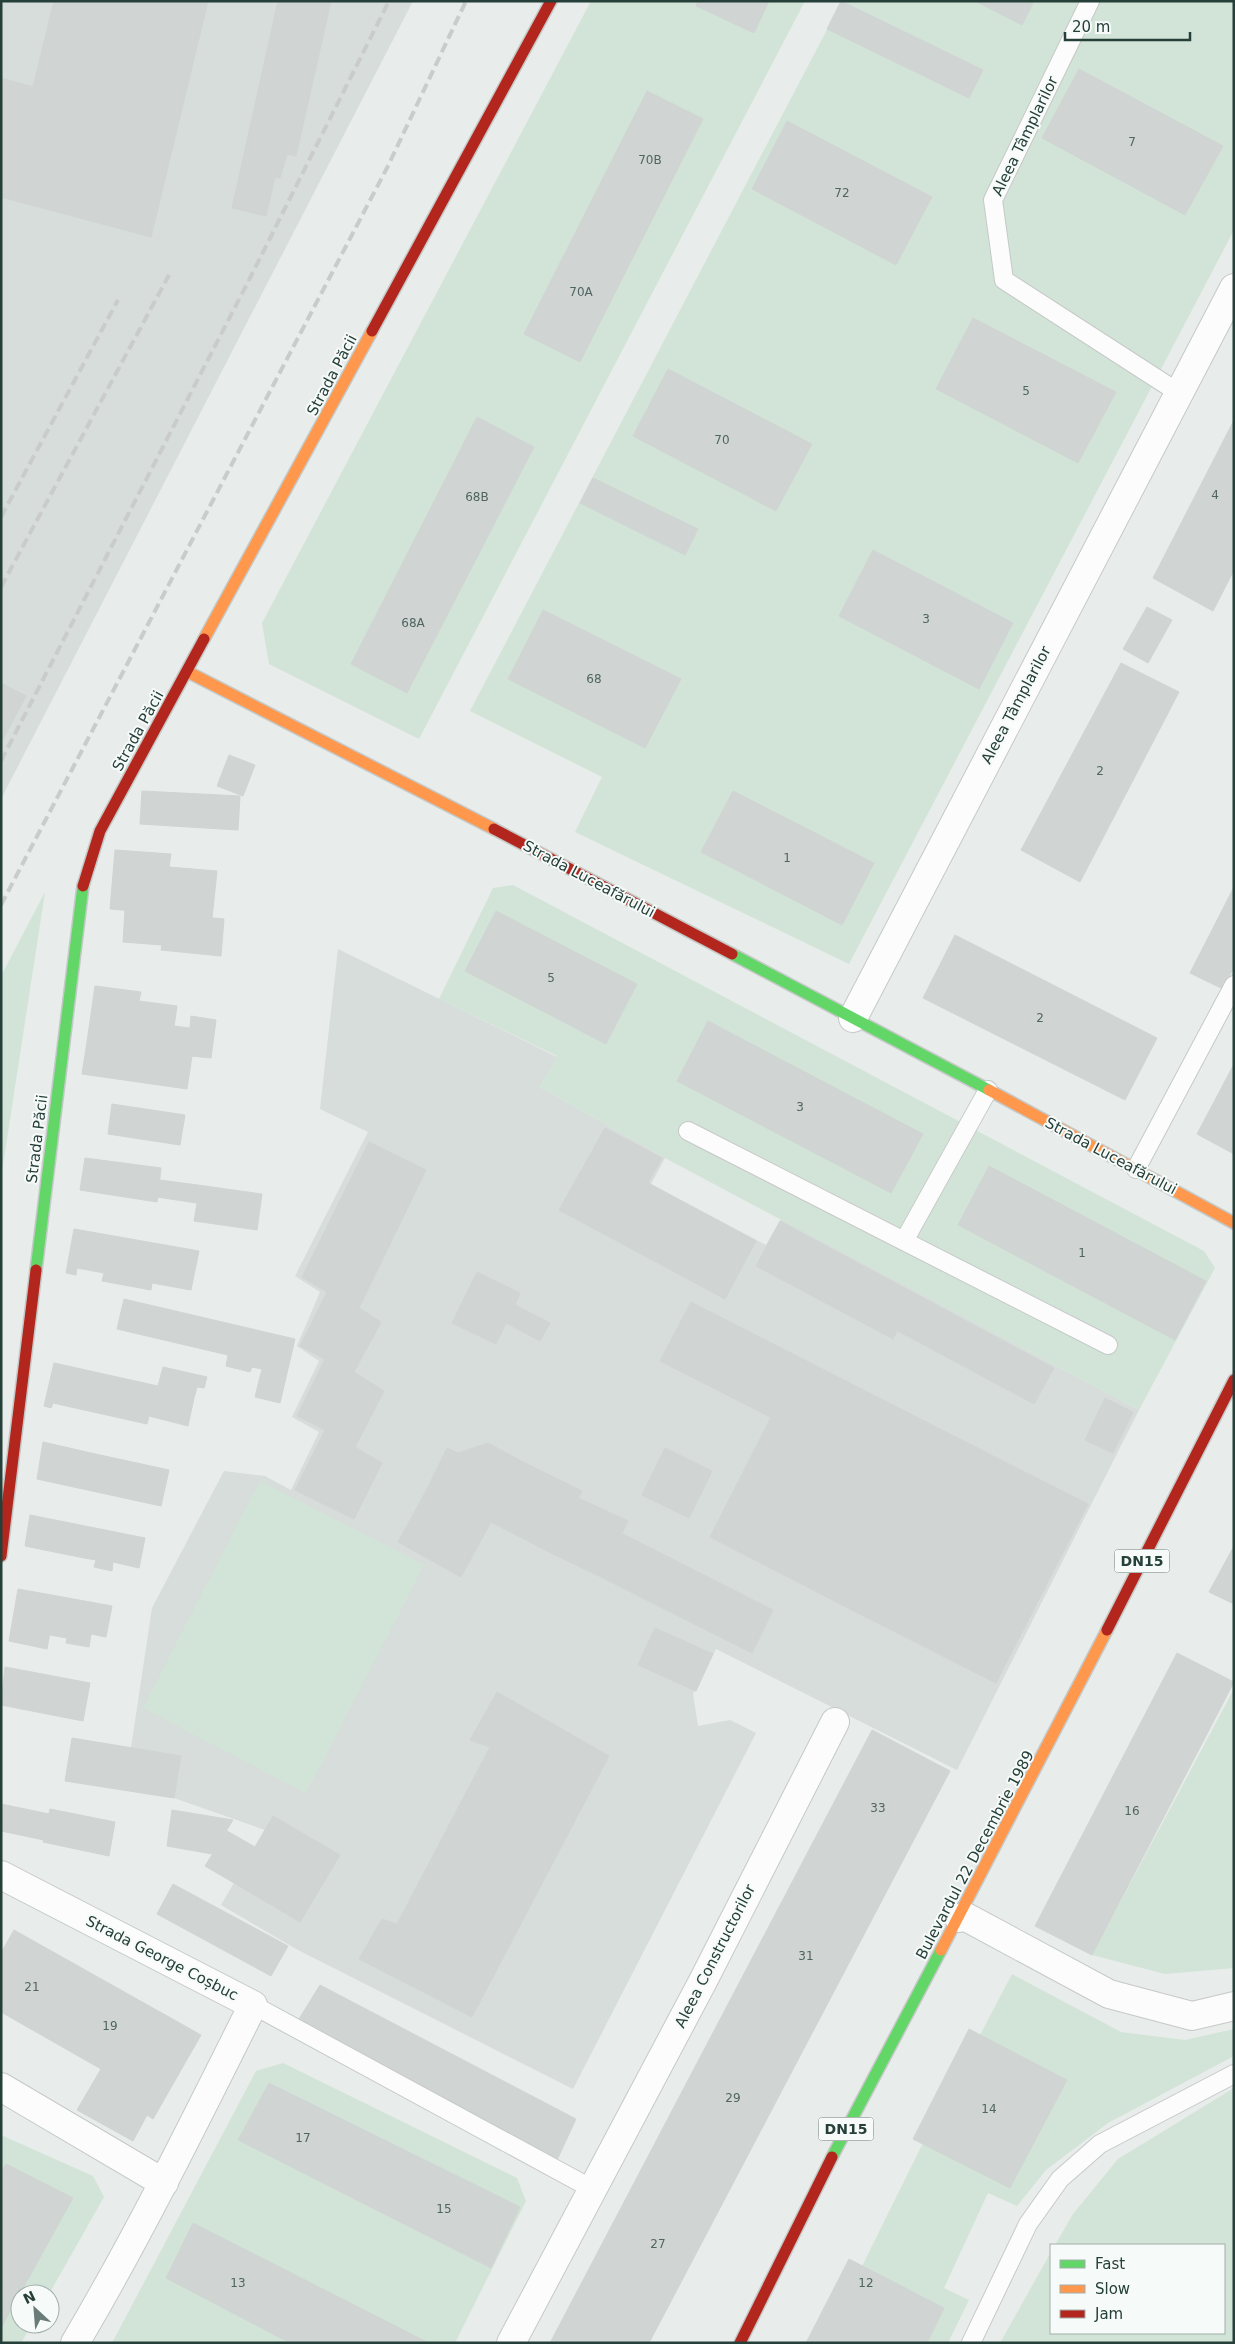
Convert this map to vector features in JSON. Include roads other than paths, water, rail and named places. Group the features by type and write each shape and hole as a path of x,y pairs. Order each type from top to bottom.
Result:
{"street":[{"name":"Strada Păcii","path":"1,1556 82,891 100,831 551,1"},
{"name":"Aleea Tâmplarilor","path":"853,1018 1234,288"},
{"name":"Strada Luceafărului","path":"188,672 509,837 853,1018 1234,1223"},
{"name":"Bulevardul 22 Decembrie 1989","path":"740,2343 834,2151 960,1918 1234,1380"},
{"name":"Aleea Constructorilor","path":"512,2343 594,2190 835,1722"},
{"name":"Strada George Coșbuc","path":"1,1875 253,2005 164,2183 76,2343"},
{"path":"960,1918 966,1917 1109,1994 1192,2016 1234,2006"},
{"path":"1,2087 164,2183"}],"lane":[{"name":"Aleea Tâmplarilor","path":"1090,1 993,200 1004,280 1178,393"},
{"path":"1136,1169 1234,985"},
{"path":"904,1241 988,1090"},
{"path":"688,1131 1108,1345"},
{"path":"253,2005 594,2190"},
{"path":"971,2343 1028,2224 1060,2179 1100,2144 1234,2074"}],"railway":[{"path":"1,761 248,282 389,1"},
{"path":"1,905 388,166 466,1"},
{"path":"1,587 169,275"},
{"path":"1,517 118,300"}]}
